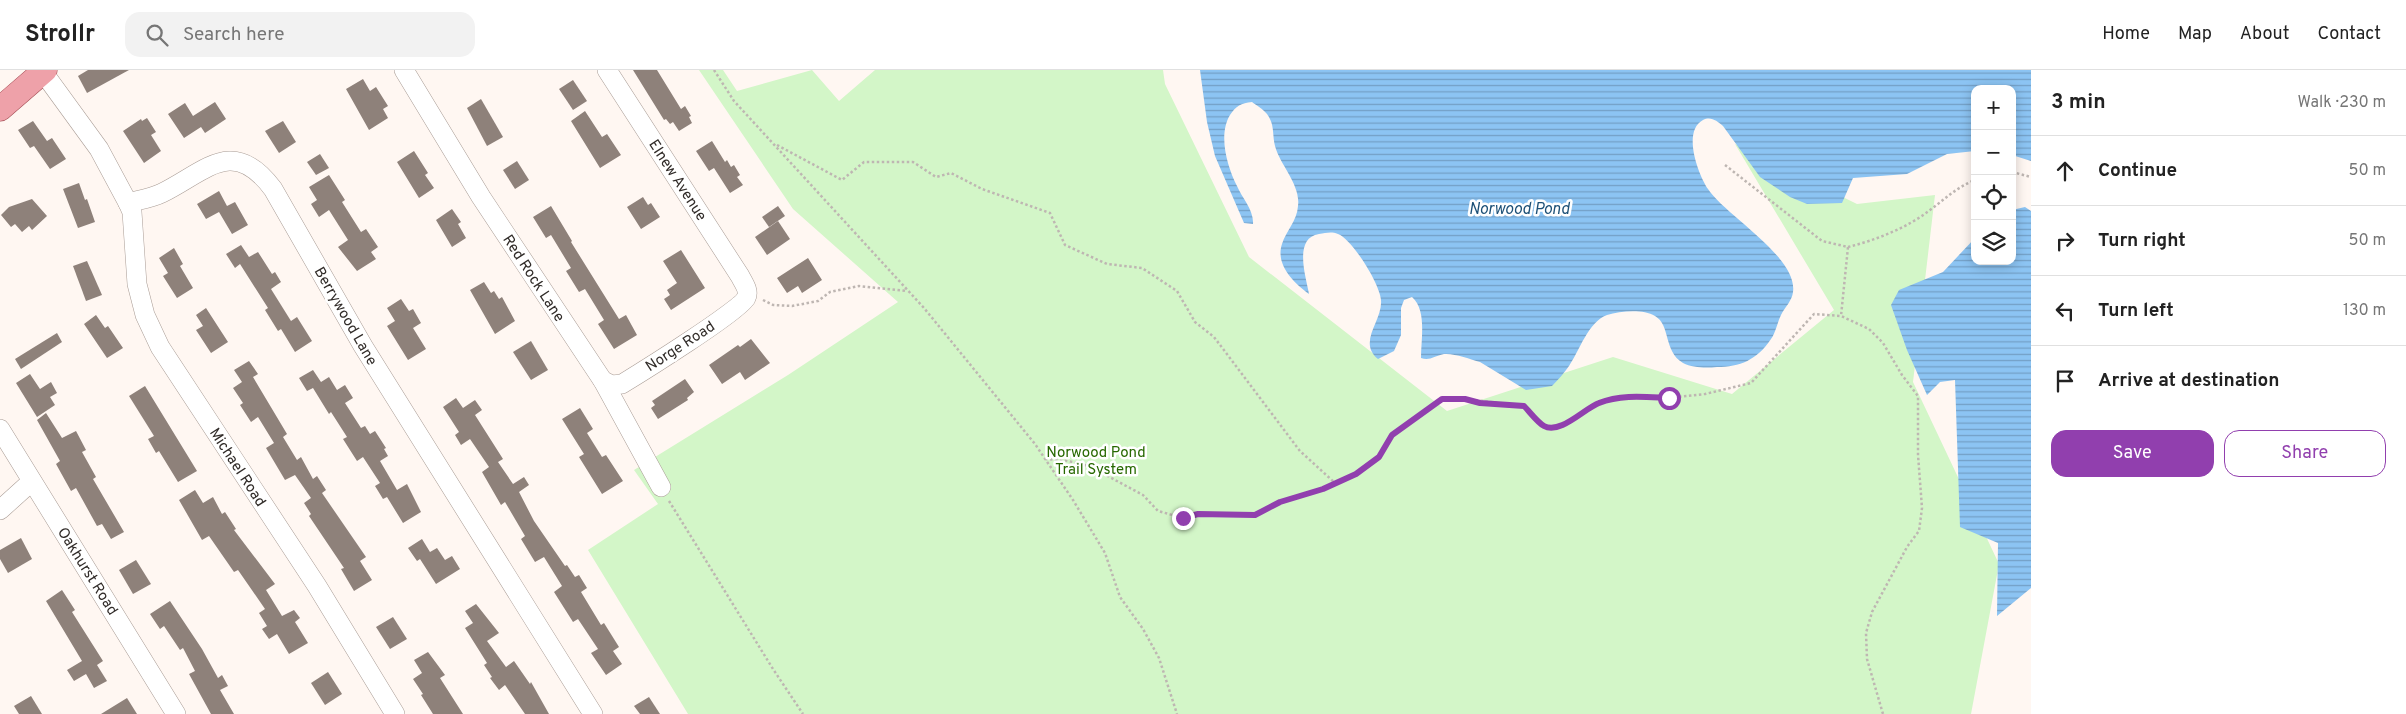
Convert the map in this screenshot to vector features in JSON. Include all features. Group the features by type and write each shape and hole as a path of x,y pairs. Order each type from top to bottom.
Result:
{"main road":[{"path":"0,109 44,71"}],"street":[{"name":"Red Rock Lane","path":"404,70 481,197 603,381 661,487"},
{"name":"Elnew Avenue","path":"607,70 740,276 748,292"},
{"path":"44,71 99,150 128,203"},
{"name":"Berrywood Lane","path":"128,203 160,194 218,162 230,160 244,164 261,173 273,189 363,346 593,714"},
{"name":"Michael Road","path":"128,203 132,212 137,284 144,315 160,347 317,586 395,714"},
{"name":"Norge Road","path":"603,381 612,385 622,384 727,315 746,299 748,292"},
{"name":"Oakhurst Road","path":"0,429 176,714"},
{"path":"0,510 31,482"}],"path":[{"path":"714,70 734,101 909,291 1045,459 1104,553 1120,597 1143,629 1159,658 1177,714"},
{"path":"773,143 842,180 864,162 913,162 936,177 951,173 982,189 1050,213 1065,244 1107,264 1142,268 1177,291 1195,322 1214,337 1300,451 1335,483"},
{"path":"1725,165 1822,240 1848,246 1874,240 1890,232 1928,212 1948,194 1971,182"},
{"path":"2016,173 2031,177"},
{"path":"1841,316 1841,297 1848,246"},
{"path":"748,292 773,305 792,306 818,301 830,292 859,286 909,291"},
{"path":"1045,459 1064,460 1089,466 1143,495 1158,511 1183,518 1198,514 1255,515 1280,502 1356,474 1379,457 1392,435 1442,399 1465,399 1480,403 1524,406 1544,426 1554,428 1571,421 1599,403 1631,396 1669,398 1705,394 1751,383 1814,314 1841,316 1869,329 1884,343 1902,375 1918,396 1918,455 1922,508 1919,531 1907,547 1872,612 1866,633 1867,659 1882,714"},
{"path":"661,487 773,669 803,714"}],"green space":[{"name":"Norwood Pond Trail System","path":"699,70 723,70 737,91 812,70 839,101 875,70 1163,70 1165,84 1249,257 1447,411 1613,357 1732,394 1834,310 1735,144 1857,204 1935,195 1913,382 1999,564 1971,714 688,714 588,550 658,504 634,470 788,375 898,302 793,209"}],"water":[{"name":"Norwood Pond","path":"1200,70 2031,70 2031,161 2016,156 2016,85 1971,85 1971,151 1947,154 1907,174 1853,178 1842,203 1807,204 1790,197 1760,177 1723,126 1711,119 1703,120 1697,126 1693,143 1696,163 1704,182 1717,200 1773,251 1792,279 1793,292 1790,301 1781,315 1771,339 1754,357 1741,364 1725,367 1695,367 1683,363 1672,352 1663,325 1655,316 1644,312 1625,312 1607,315 1600,319 1590,330 1569,366 1552,386 1526,390 1480,362 1467,358 1444,354 1430,359 1421,358 1420,309 1412,297 1404,300 1401,308 1401,335 1394,351 1378,359 1372,352 1370,338 1381,308 1381,300 1371,273 1344,238 1331,232 1311,237 1306,243 1303,259 1309,294 1297,285 1287,273 1281,259 1282,244 1296,216 1298,198 1275,146 1270,118 1264,110 1252,102 1237,107 1226,123 1224,141 1227,160 1239,191 1250,209 1253,224 1244,223 1215,156 1207,122"},
{"path":"2025,207 2031,211 2031,588 1997,616 1998,543 1960,527 1955,380 1940,382 1927,395 1907,350 1891,305 1899,290 1943,272 1971,242 1971,265 2016,265 2016,209"}],"building":[{"path":"88,70 129,70 87,93 78,76"},
{"path":"633,70 657,70 681,109 685,106 691,116 689,117 692,123 679,131 673,122 670,124 666,119 664,120"},
{"path":"363,79 370,91 376,87 388,106 383,109 388,118 369,130 346,89"},
{"path":"573,80 587,101 573,110 559,89"},
{"path":"481,99 503,137 487,146 467,108"},
{"path":"215,102 226,119 205,133 201,127 184,138 168,114 185,103 193,116"},
{"path":"585,111 602,137 607,134 621,155 600,168 571,121"},
{"path":"147,118 156,132 151,135 161,151 144,163 123,131 141,119 142,121"},
{"path":"33,121 47,141 52,138 66,159 50,169 34,146 30,148 18,130"},
{"path":"283,121 296,142 279,153 265,131"},
{"path":"712,141 725,162 727,160 731,167 734,165 740,175 737,177 743,185 730,193 714,168 709,171 696,151"},
{"path":"414,151 428,173 425,175 434,188 419,198 397,162"},
{"path":"320,154 329,168 316,175 307,162"},
{"path":"517,161 529,180 515,189 503,170"},
{"path":"329,175 345,200 342,202 361,232 366,229 378,247 371,252 376,259 357,271 338,247 348,240 329,210 319,217 311,204 317,200 309,187"},
{"path":"79,183 95,222 78,228 63,189"},
{"path":"219,191 227,206 235,202 248,225 232,234 219,212 206,219 197,204"},
{"path":"643,197 648,205 651,203 660,217 641,229 627,207"},
{"path":"32,199 47,216 32,230 29,226 22,232 15,224 11,227 1,215 9,207"},
{"path":"551,206 619,319 626,315 637,335 614,349 598,324 604,320 585,289 579,292 566,271 571,268 551,235 546,238 533,217"},
{"path":"778,206 785,216 769,227 762,217"},
{"path":"452,209 461,222 458,224 466,238 452,247 436,220"},
{"path":"778,221 790,239 767,255 755,237"},
{"path":"241,245 249,257 258,252 272,274 275,272 281,282 271,289 291,321 297,317 312,341 295,352 281,329 278,331 265,310 268,308 240,264 235,268 226,254"},
{"path":"174,248 183,264 180,266 193,288 177,298 163,276 168,273 159,258"},
{"path":"681,250 705,288 671,310 664,299 670,295 667,290 677,283 663,261"},
{"path":"808,258 822,280 802,293 798,286 787,293 777,278"},
{"path":"87,261 102,295 86,301 73,266"},
{"path":"484,282 491,293 494,291 499,299 502,297 515,321 495,334 470,290"},
{"path":"401,299 409,311 413,309 421,323 413,328 426,349 408,360 387,326 395,321 387,308"},
{"path":"206,308 228,342 211,353 196,330 203,326 196,315"},
{"path":"96,315 105,328 108,326 123,348 107,358 84,324"},
{"path":"57,333 62,342 21,369 15,359"},
{"path":"751,339 770,363 745,380 740,372 722,384 709,365 738,345 740,347"},
{"path":"531,341 548,370 531,380 513,352"},
{"path":"249,361 258,374 253,377 287,434 283,437 297,460 301,457 313,479 317,476 326,490 322,493 366,557 360,561 372,580 354,591 341,569 344,568 309,516 311,514 304,503 311,498 295,475 285,480 266,448 274,443 258,417 251,422 240,405 243,403 233,388 242,382 234,370"},
{"path":"313,370 321,382 329,377 337,390 345,385 353,398 345,403 361,428 365,426 370,434 375,431 386,448 384,449 388,456 380,461 397,490 407,484 421,512 403,523 387,497 383,499 375,486 380,483 363,457 357,461 343,439 347,437 331,412 329,414 313,388 307,391 299,378"},
{"path":"30,374 40,389 51,382 57,393 50,397 55,405 37,417 16,383"},
{"path":"685,379 694,392 687,398 688,400 658,419 651,408 655,405 652,401"},
{"path":"145,386 197,471 178,482 159,451 156,453 148,439 154,436 129,396"},
{"path":"456,398 463,408 475,400 482,410 475,415 503,459 498,462 513,484 524,477 529,485 519,492 534,521 565,566 567,565 575,577 579,575 587,588 581,592 601,625 604,623 619,647 613,651 622,664 606,675 591,653 598,649 578,619 573,622 554,592 562,586 544,557 535,562 521,539 525,536 505,502 501,505 482,472 489,467 470,439 461,445 455,435 459,432 443,407"},
{"path":"580,408 593,429 587,433 602,457 606,455 623,481 602,494 579,457 584,454 562,419"},
{"path":"46,413 62,438 76,431 86,450 82,452 96,477 93,479 124,532 111,539 102,524 97,526 76,488 71,491 56,464 60,461 37,420"},
{"path":"195,490 203,503 213,497 222,514 225,512 236,529 234,530 275,584 266,590 282,616 294,610 300,618 295,622 308,643 289,654 277,634 269,639 262,629 267,626 259,613 265,609 238,570 234,572 209,536 202,540 179,500"},
{"path":"21,538 32,559 8,573 0,559 0,550"},
{"path":"422,539 430,552 437,548 445,560 452,556 460,569 436,584 420,559 417,561 408,548"},
{"path":"136,560 151,584 133,594 119,570"},
{"path":"62,590 75,610 72,612 103,661 97,665 107,681 94,688 86,674 74,681 67,670 82,661 46,601"},
{"path":"170,601 202,649 218,678 222,675 228,686 220,690 234,714 211,714 189,674 195,671 183,648 180,650 164,626 160,629 150,614"},
{"path":"476,604 499,633 487,641 506,667 514,661 530,684 531,682 549,714 525,714 505,685 499,690 490,678 492,677 484,665 487,663 465,628 473,623 465,611"},
{"path":"393,617 407,639 390,649 376,627"},
{"path":"428,652 445,675 440,678 463,714 433,714 421,695 423,694 413,679 422,673 414,660"},
{"path":"328,672 342,694 325,705 311,683"},
{"path":"31,696 42,714 19,714 14,706"},
{"path":"649,697 660,714 640,714 634,706"},
{"path":"127,698 137,714 101,714"}],"route":[{"path":"1183,518 1198,514 1255,515 1280,502 1323,489 1356,474 1379,457 1392,435 1442,399 1465,399 1480,403 1524,406 1544,426 1554,428 1571,421 1599,403 1631,396 1669,398"}]}
